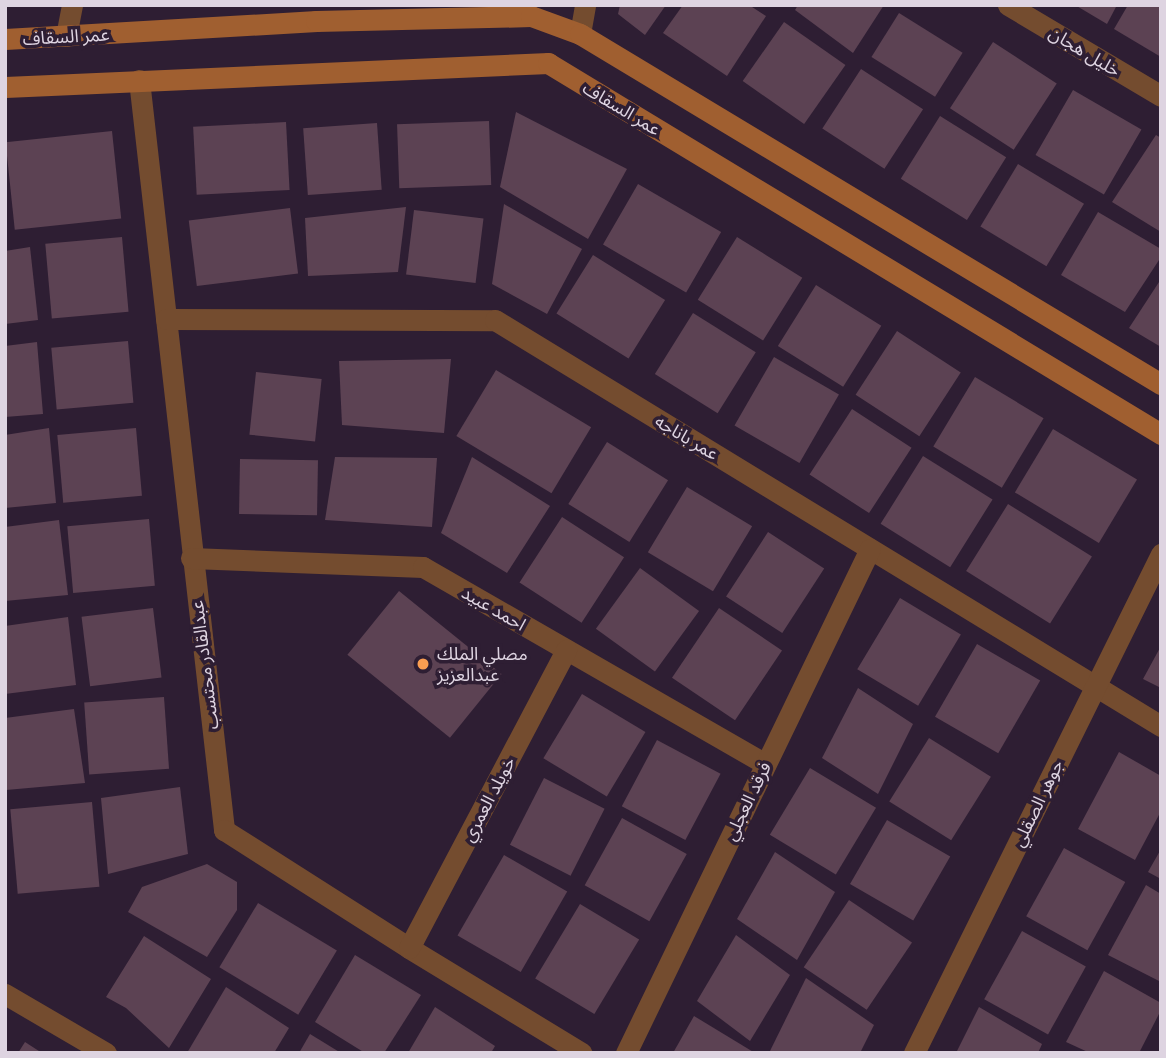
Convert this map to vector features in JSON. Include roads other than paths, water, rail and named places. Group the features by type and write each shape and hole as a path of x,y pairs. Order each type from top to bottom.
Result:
{"street":[{"path":"66,36 72,5"},
{"path":"580,34 586,5"},
{"name":"خليل هجان","path":"1008,5 1161,96"},
{"name":"عمر السقاف","path":"5,39 318,13 531,16 580,34 1161,384"},
{"name":"عمر السقاف","path":"5,88 548,63 1161,434"},
{"name":"عبدالقادر محتسب","path":"139,80 191,558 224,830 409,948 582,1053"},
{"name":"عمر باناجه","path":"166,319 495,320 1161,726"},
{"name":"فرقد العجلي","path":"626,1053 870,549"},
{"name":"جوهر الصقلي","path":"914,1053 1161,554"},
{"name":"احمد عبيد","path":"191,558 423,567 765,764"},
{"name":"خويلد العمري","path":"409,948 566,650"},
{"path":"5,994 106,1053"}],"place":[{"name":"مصلي الملك عبدالعزيز","path":"423,664"}]}
